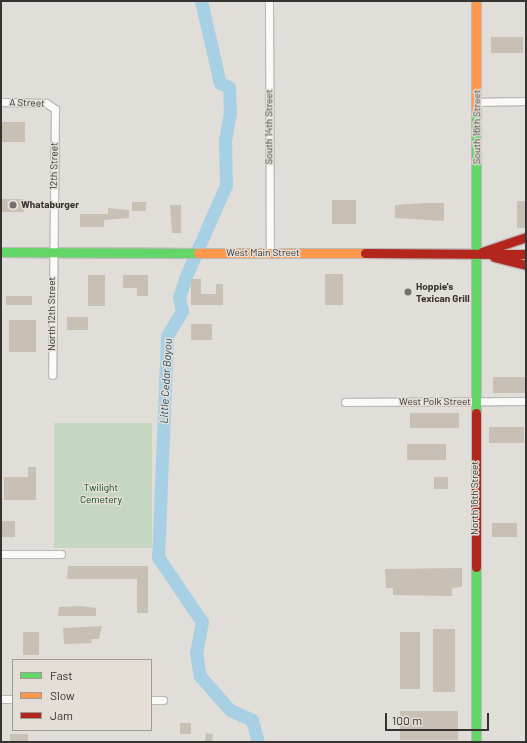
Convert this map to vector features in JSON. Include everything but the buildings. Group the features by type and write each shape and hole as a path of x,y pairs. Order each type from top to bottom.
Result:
{"street":[{"name":"South 14th Street","path":"269,1 270,254"},
{"name":"South 16th Street","path":"476,1 478,253"},
{"path":"477,102 526,101"},
{"name":"A Street","path":"1,102 52,105"},
{"name":"12th Street","path":"52,105 55,109 52,252"},
{"path":"478,253 526,237"},
{"name":"West Main Street","path":"1,252 526,254"},
{"name":"North 12th Street","path":"52,252 52,375"},
{"path":"478,253 526,265"},
{"name":"North 16th Street","path":"476,742 475,402 478,253"},
{"name":"West Polk Street","path":"345,402 526,401"},
{"path":"1,554 61,554"},
{"path":"1,699 12,699"},
{"path":"152,700 163,700"}],"green space":[{"name":"Twilight Cemetery","path":"54,423 152,423 152,548 54,548"}],"waterway":[{"name":"Little Cedar Bayou","path":"201,1 220,83 229,87 230,112 225,139 226,185 186,276 179,298 182,311 167,336 158,557 202,622 196,652 200,676 230,710 252,720 258,742"}],"traffic: fast":[{"path":"476,111 476,413"},
{"path":"1,252 198,253"},
{"path":"476,567 476,742"}],"traffic: slow":[{"path":"476,1 476,111"},
{"path":"198,253 365,253"}],"traffic: jam":[{"path":"482,252 526,237"},
{"path":"365,253 526,254"},
{"path":"494,257 526,265"},
{"path":"476,413 476,567"}],"place":[{"name":"Whataburger","path":"13,205"},
{"name":"Hoppie's Texican Grill","path":"408,292"}]}
